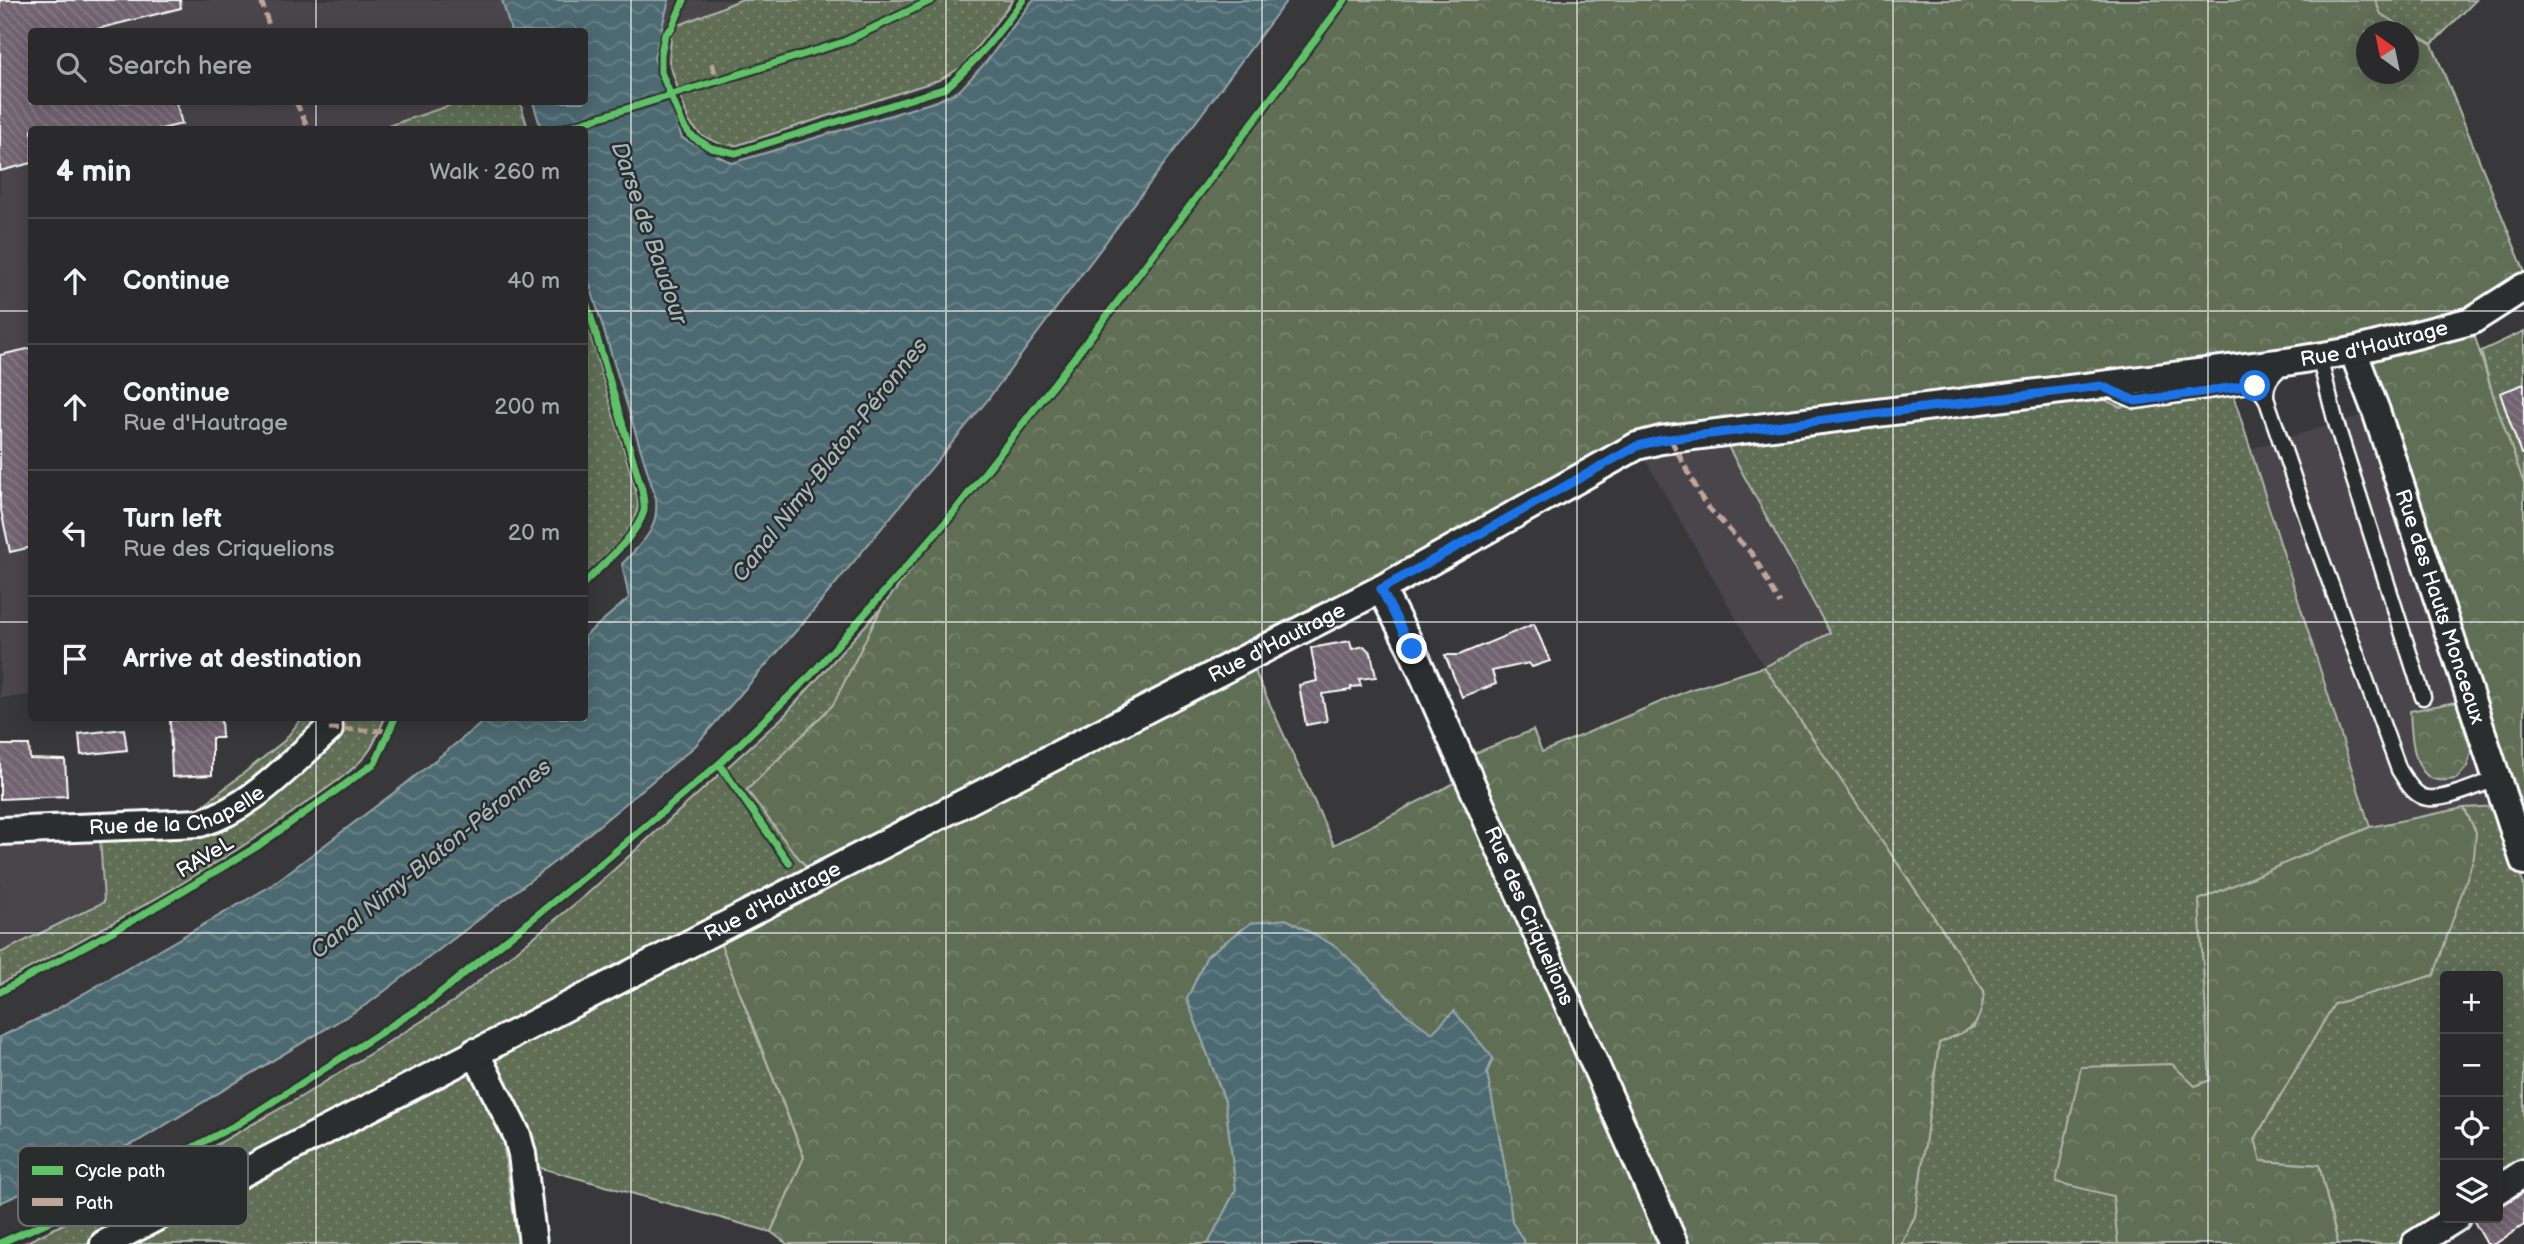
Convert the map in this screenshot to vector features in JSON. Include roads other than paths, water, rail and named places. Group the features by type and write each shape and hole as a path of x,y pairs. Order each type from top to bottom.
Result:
{"street":[{"name":"Rue d'Hautrage","path":"248,1169 1381,589 1637,446 1661,440 2101,386 2353,351 2471,321 2524,287"},
{"name":"Rue des Hauts Monceaux","path":"2353,351 2376,411 2524,861"},
{"name":"Rue des Criquelions","path":"1381,589 1412,649 1674,1244"},
{"name":"Rue de la Chapelle","path":"0,831 200,823 215,819 257,793 329,729"},
{"path":"475,1052 517,1135 522,1154 533,1244"},
{"path":"2503,1187 2524,1173"},
{"path":"2415,1244 2448,1223"},
{"name":"Rue d'Hautrage","path":"104,1244 139,1226"}],"lane":[{"path":"2319,357 2336,422 2423,697"},
{"path":"2286,362 2269,379 2265,388 2266,398 2399,770 2415,792 2430,799 2459,793 2496,779"},
{"path":"2101,386 2136,401 2249,385 2260,390 2266,398"}],"water":[{"path":"502,0 669,0 654,58 682,138 732,163 937,101 960,90 986,62 1033,0 1287,0 986,402 803,623 695,746 557,860 369,1003 138,1141 127,1146 18,1146 18,1195 0,1203 0,1037 48,1014 269,887 484,721 588,721 588,633 629,598 622,564 652,528 656,499 588,279 588,126 540,126 534,105 588,105 588,28 510,28"},
{"path":"1286,919 1337,947 1407,1015 1432,1033 1454,1011 1493,1058 1487,1073 1505,1167 1512,1222 1525,1244 1208,1244 1236,1189 1225,1101 1187,999 1207,956 1251,923"}],"water label":[{"name":"Darse de Baudour","path":"649,233"},
{"name":"Canal Nimy-Blaton-Péronnes","path":"830,460"},
{"name":"Canal Nimy-Blaton-Péronnes","path":"431,859"}]}
